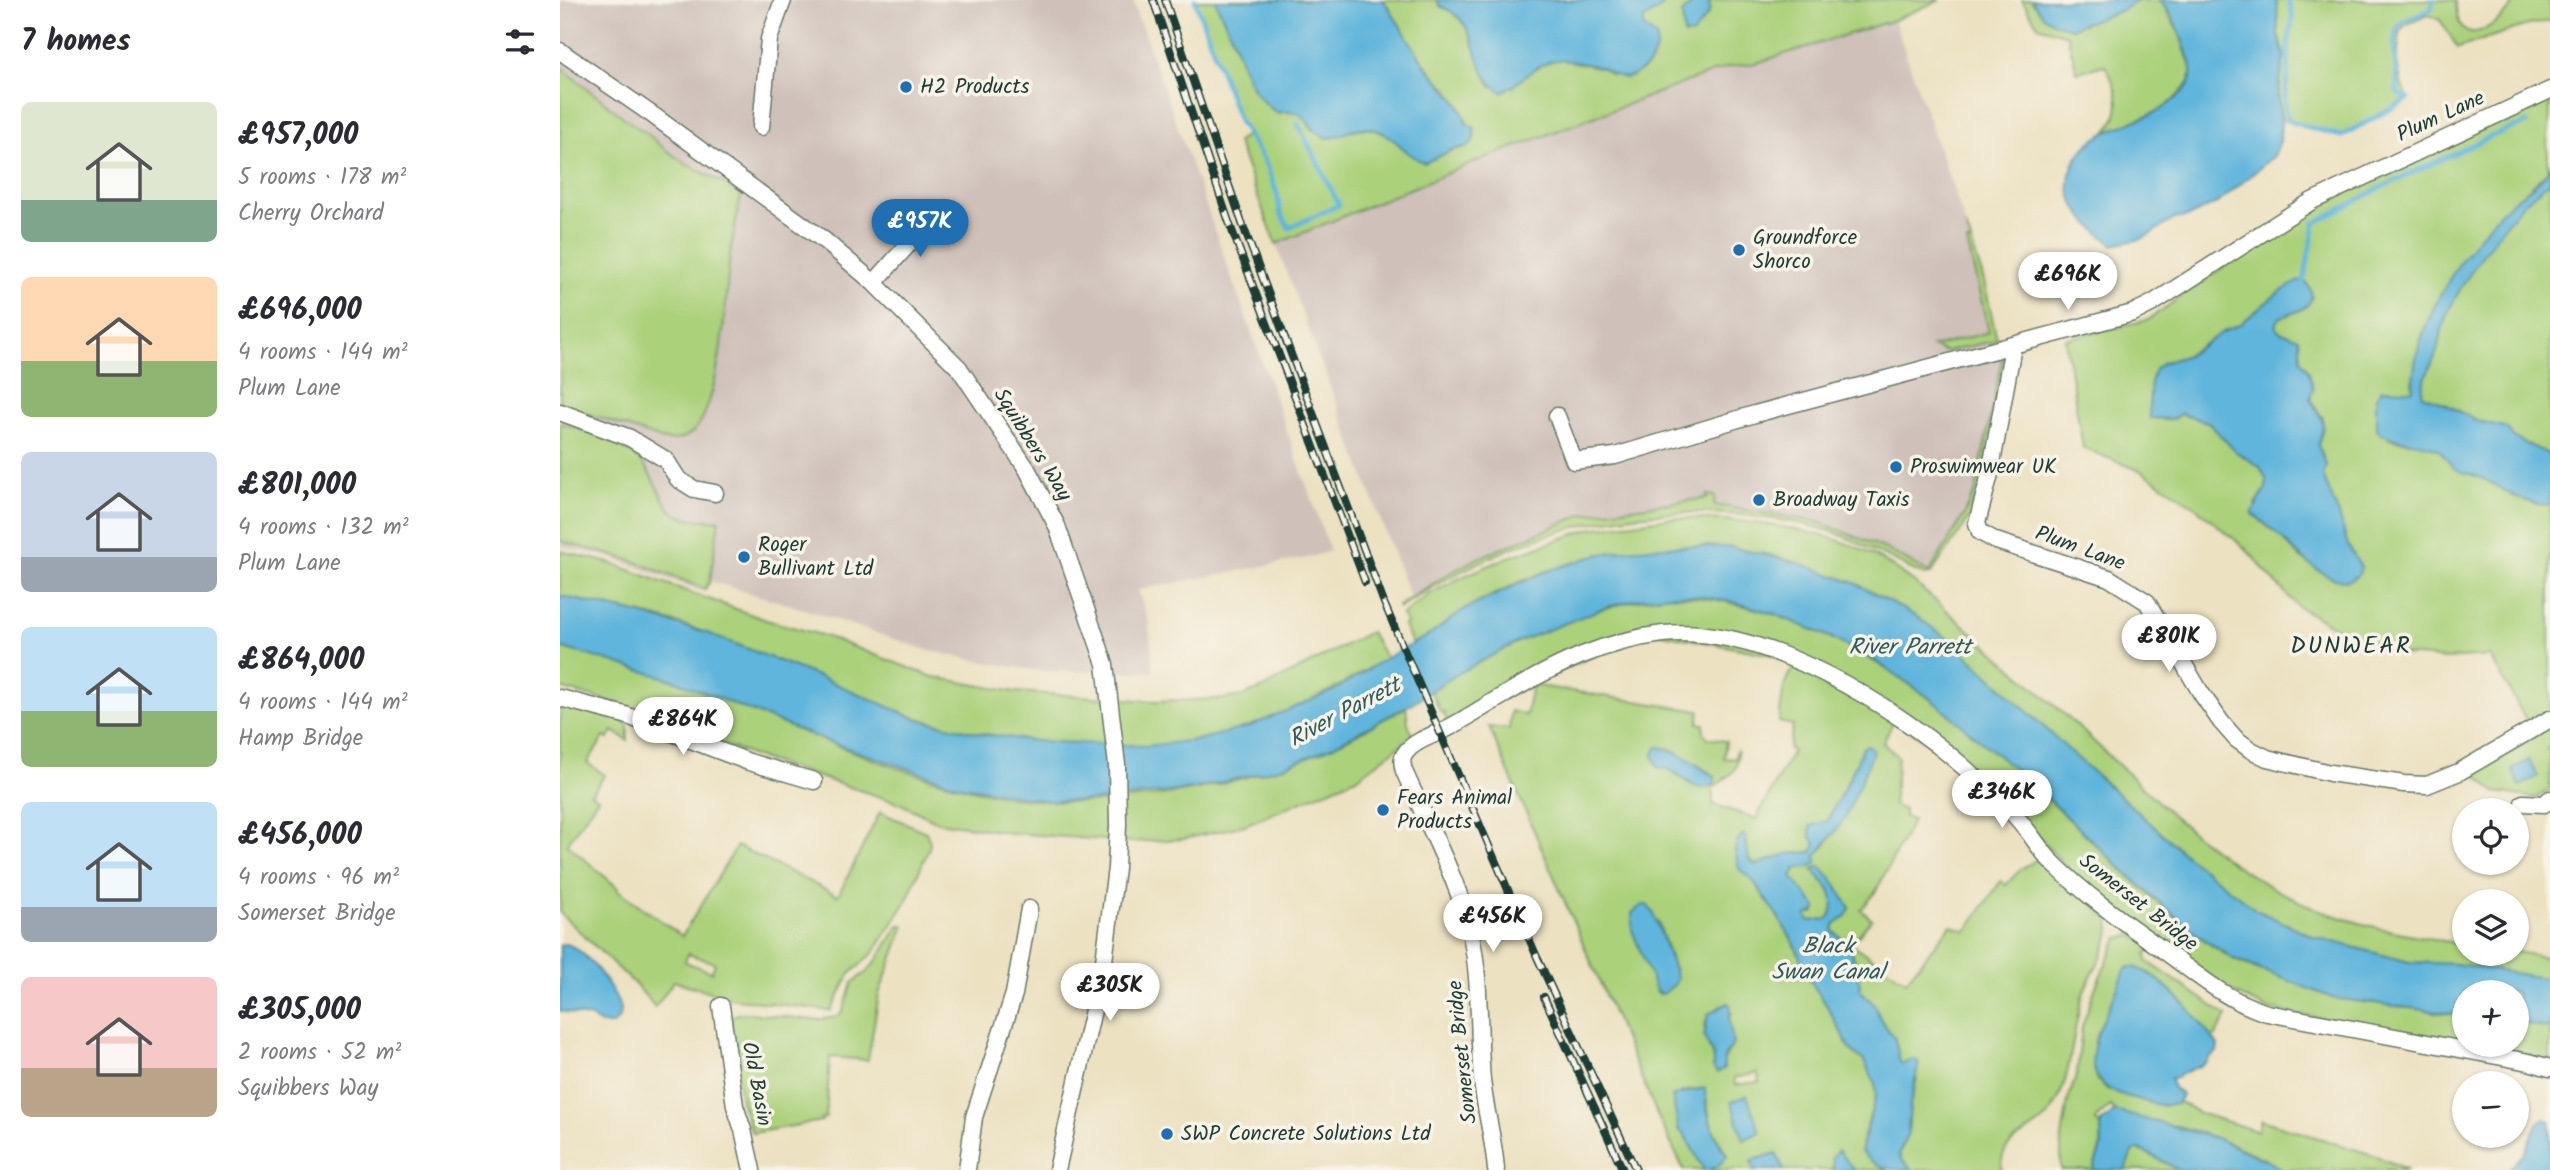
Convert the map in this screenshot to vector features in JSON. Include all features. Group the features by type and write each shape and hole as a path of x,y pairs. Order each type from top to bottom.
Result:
{"street":[{"path":"761,127 769,40 783,0"},
{"name":"Squibbers Way","path":"560,51 825,241 874,284 959,368 1027,469 1057,526 1105,664 1116,765 1118,825 1116,868 1104,961 1057,1170"},
{"name":"Plum Lane","path":"1557,416 1574,461 1615,456 1755,414 2133,313 2153,303 2312,201 2550,90"},
{"path":"874,284 938,211"},
{"name":"Plum Lane","path":"2013,346 1990,474 1977,523 1980,532 1996,541 2109,578 2147,602 2221,722 2236,739 2251,750 2290,765 2317,771 2404,785 2427,785 2459,772 2550,719"},
{"path":"560,412 630,438 666,460 678,480 694,489 715,493"},
{"name":"Somerset Bridge","path":"1496,1170 1482,1080 1475,957 1471,934 1457,893 1402,765 1407,750 1419,742 1565,661 1628,640 1666,634 1689,634 1755,647 1826,674 1860,691 1901,717 1966,769 2026,829 2036,845 2053,863 2082,888 2182,965 2238,1002 2267,1013 2550,1068"},
{"path":"560,698 625,715 749,762 814,781"},
{"path":"2529,803 2544,804 2550,799"},
{"path":"967,1170 974,1117 1013,994 1029,909"},
{"name":"Old Basin","path":"721,1006 735,1106 752,1170"}],"shaded area":[{"path":"560,0 1132,0 1330,551 1307,558 1138,590 1149,623 1153,672 1041,671 927,650 710,581 704,592 608,557 560,547"},
{"path":"1894,20 1971,241 1967,243 1989,333 2002,356 1976,490 1929,573 1886,549 1819,522 1713,505 1707,496 1584,514 1448,574 1410,597 1276,244 1475,162 1713,72 1756,63"}],"green space":[{"path":"1195,0 1215,0 1250,83 1261,99 1277,113 1292,110 1302,114 1313,130 1332,138 1352,130 1378,131 1425,163 1452,150 1469,146 1475,136 1455,98 1431,72 1383,0 1437,0 1440,6 1461,20 1491,86 1513,87 1545,62 1560,59 1602,68 1611,75 1651,34 1644,27 1644,19 1663,6 1663,0 1695,0 1686,17 1685,35 1709,13 1710,0 1940,0 1894,20 1756,63 1713,72 1475,162 1276,244 1237,142 1247,134 1239,121"},
{"path":"2022,0 2032,0 2032,3 2071,28 2120,11 2139,0 2161,1 2180,35 2191,68 2190,82 2166,108 2106,132 2116,116 2118,99 2105,65 2077,72 2067,35 2038,26"},
{"path":"2277,0 2456,0 2462,27 2470,32 2489,27 2517,0 2550,0 2550,21 2524,26 2458,48 2440,20 2428,15 2405,25 2400,32 2397,61 2402,87 2409,99 2341,136 2281,119 2278,95 2284,55 2278,36"},
{"path":"560,67 686,164 727,185 741,196 730,255 715,382 699,425 691,433 676,440 664,440 560,404"},
{"path":"2550,96 2548,171 2492,222 2454,273 2442,294 2412,381 2413,391 2382,389 2376,412 2389,439 2436,448 2445,454 2453,467 2488,481 2514,497 2535,504 2550,505 2550,712 2529,725 2490,656 2446,659 2407,655 2351,636 2297,606 2244,547 2193,505 2141,471 2083,448 2065,339 2148,320 2282,225 2386,172","holes":["2278,293 2287,315 2278,318 2275,326 2280,332 2299,338 2301,360 2309,372 2313,389 2310,399 2323,418 2318,445 2326,465 2323,476 2348,546 2354,554 2325,574 2299,557 2281,537 2262,522 2256,504 2266,488 2266,479 2260,467 2235,451 2208,422 2180,414 2173,419 2163,420 2151,391 2153,379 2163,362 2183,357 2239,325"]},
{"path":"2550,182 2550,455 2514,438 2507,428 2478,421 2423,395 2422,391 2447,314 2466,280 2506,223 2536,192"},
{"path":"1971,241 1984,281 1997,340 1946,352 1933,347 1989,332 1967,242"},
{"path":"2005,356 1981,488 1970,517 1931,574 1924,575 1845,537 1813,526 1750,516 1665,513 1625,517 1546,536 1469,567 1399,608 1398,606 1478,558 1584,514 1707,498 1707,495 1715,496 1714,505 1819,522 1886,549 1929,573 1976,490 2002,357"},
{"path":"560,423 609,441 635,456 647,470 666,504 676,514 692,519 719,520 710,581 705,589 633,561 560,541"},
{"path":"1671,518 1748,522 1827,537 1873,555 1899,571 1935,600 2059,709 2180,822 2219,853 2289,897 2320,910 2373,926 2452,942 2452,964 2409,962 2315,937 2256,910 2188,857 1954,643 1857,584 1799,563 1767,554 1706,546 1624,550 1597,555 1515,584 1463,610 1431,634 1412,644 1402,615 1429,594 1506,558 1589,529"},
{"path":"560,551 610,563 766,620 825,636 933,677 1015,692 1155,701 1242,696 1261,689 1370,632 1386,658 1295,708 1247,727 1198,740 1131,747 1021,740 951,727 907,715 817,676 691,628 635,612 560,596"},
{"path":"1669,595 1732,603 1791,620 1847,646 1901,679 1953,716 2048,799 2161,906 2217,949 2246,965 2280,976 2452,1014 2452,1041 2267,1009 2220,986 2073,874 1993,788 1814,663 1648,631 1447,723 1444,712 1441,713 1431,691 1515,643 1575,618 1637,600"},
{"path":"560,647 677,681 907,771 1002,795 1048,801 1082,802 1154,796 1262,773 1327,749 1406,707 1413,736 1357,778 1245,825 1184,839 1132,842 1012,833 938,822 899,803 751,755 612,702 560,688"},
{"path":"1796,666 1895,718 1883,743 1898,757 1893,805 1904,810 1904,817 1913,820 1876,891 1861,910 1872,919 1851,944 1906,981 1951,925 1966,931 2001,881 2006,885 2021,869 2038,859 2108,918 2109,935 2084,991 2058,1101 2043,1120 2005,1151 2002,1170 1913,1170 1902,1161 1899,1154 1908,1132 1910,1105 1917,1079 1898,1060 1893,1038 1872,1003 1860,990 1850,945 1833,931 1834,925 1842,920 1850,908 1834,882 1820,866 1813,870 1831,893 1833,904 1828,919 1809,921 1806,915 1814,913 1816,909 1792,877 1796,869 1815,860 1842,821 1872,755 1854,768 1827,821 1815,824 1810,829 1810,836 1816,844 1812,852 1787,854 1756,865 1749,861 1746,851 1735,850 1739,869 1753,881 1773,909 1794,943 1808,977 1850,1049 1864,1061 1875,1083 1876,1095 1861,1145 1866,1157 1886,1170 1854,1170 1846,1161 1832,1168 1834,1170 1784,1170 1776,1153 1751,1161 1755,1170 1710,1170 1727,1155 1712,1128 1704,1088 1681,1092 1677,1117 1679,1131 1683,1132 1704,1170 1684,1170 1660,1121 1489,727 1509,729 1511,711 1526,715 1532,685 1700,711 1698,723 1704,724 1704,733 1708,738 1726,741 1724,758 1735,759 1737,749 1735,769 1713,788 1713,804 1756,819 1793,751 1789,749 1793,725 1779,722 1783,692 1791,671","holes":["1661,747 1673,750 1715,776 1689,784 1653,756","1658,921 1677,978 1659,994 1632,930","1722,1005 1732,1013 1729,1020 1733,1044 1717,1073 1705,1031 1706,1020","1758,1073 1759,1082 1735,1085 1734,1078"]},
{"path":"560,704 624,721 628,725 628,741 613,731 608,739 604,737 587,763 605,775 591,794 598,798 567,844 618,890 682,936 737,846 838,896 880,812 926,832 930,842 906,902 874,952 849,975 831,1011 730,998 674,981 655,1007 636,985 560,913","holes":["688,954 715,963 712,972 685,962"]},
{"path":"2550,726 2550,746 2547,749 2550,754 2550,789 2536,798 2495,792 2472,771"},
{"path":"899,925 905,925 879,994 868,1060 830,1057 826,1118 822,1118 822,1121 752,1133 741,1101 730,1018 748,1013 816,1020 836,1017 843,1012 852,983 877,960"},
{"path":"2131,935 2153,947 2146,954 2147,961 2227,1016 2213,1039 2162,983 2149,973 2127,967 2095,1040 2093,1061 2096,1079 2107,1089 2163,1106 2179,1102 2199,1113 2257,1131 2261,1120 2376,1156 2408,1170 2281,1170 2263,1158 2215,1138 2177,1126 2132,1118 2110,1106 2095,1120 2099,1125 2101,1123 2101,1145 2093,1170 2061,1170 2061,1144 2068,1100 2077,1073 2082,1027 2096,986 2115,944 2119,938"},
{"path":"2529,954 2550,958 2550,979 2469,966 2529,966"},
{"path":"2529,1024 2550,1029 2550,1060 2529,1056"},
{"path":"2138,1149 2179,1170 2125,1170 2131,1154"}],"water":[{"path":"1215,0 1383,0 1425,65 1455,99 1466,123 1475,128 1473,141 1469,146 1452,150 1425,163 1373,129 1359,128 1327,138 1313,129 1301,115 1277,113 1261,99 1250,83"},
{"path":"1437,0 1663,0 1663,6 1644,19 1644,27 1657,38 1657,46 1649,64 1635,75 1625,78 1595,66 1557,60 1535,69 1502,92 1491,83 1484,72 1464,23 1454,13 1440,6"},
{"path":"1695,0 1710,0 1709,13 1693,34 1684,35 1682,14"},
{"path":"2032,0 2139,0 2120,11 2071,28 2056,24 2043,16"},
{"path":"2158,0 2277,0 2278,36 2284,55 2278,95 2280,141 2274,156 2219,202 2190,216 2175,219 2141,239 2113,245 2096,231 2074,204 2069,182 2071,171 2079,155 2090,143 2103,134 2163,108 2189,84 2191,68 2182,39 2171,14"},
{"path":"2550,165 2550,182 2507,223 2455,299 2445,319 2437,351 2422,391 2423,395 2478,421 2507,428 2514,438 2550,455 2550,505 2524,500 2482,478 2459,471 2452,467 2437,449 2391,437 2376,430 2376,397 2382,389 2413,390 2415,366 2430,315 2457,267 2490,224 2507,206 2537,183"},
{"path":"2304,280 2312,295 2310,301 2300,310 2278,318 2275,326 2280,332 2299,338 2301,360 2309,372 2313,389 2310,399 2323,425 2318,445 2326,465 2323,476 2348,546 2361,567 2359,574 2350,580 2341,580 2320,572 2252,513 2266,488 2266,479 2260,467 2235,451 2208,422 2180,414 2173,419 2150,418 2151,381 2155,369 2163,363 2188,355 2239,325 2278,293"},
{"name":"River Parrett","path":"1676,546 1731,547 1799,563 1857,584 1916,616 1954,643 2188,857 2256,910 2315,937 2409,962 2452,964 2452,966 2469,966 2550,979 2550,1029 2529,1024 2529,980 2452,980 2452,1013 2332,998 2234,959 2198,935 2128,875 2039,790 1927,696 1874,660 1830,637 1772,613 1733,602 1698,596 1669,595 1633,600 1604,608 1520,641 1329,748 1280,768 1194,789 1094,801 1048,801 957,785 826,741 673,680 560,647 560,596 637,613 707,633 820,677 917,719 982,734 1037,741 1146,746 1197,740 1248,727 1335,690 1431,634 1463,610 1544,572 1597,555"},
{"name":"Black Swan Canal","path":"1868,745 1873,749 1872,755 1845,818 1816,856 1817,863 1796,868 1792,877 1816,907 1815,912 1806,915 1809,921 1828,919 1833,905 1831,892 1813,870 1820,866 1834,882 1850,908 1846,916 1834,925 1833,931 1850,945 1860,990 1874,1004 1881,1020 1895,1039 1900,1062 1903,1064 1913,1059 1919,1062 1910,1105 1908,1132 1899,1154 1902,1161 1913,1170 1898,1170 1878,1165 1861,1151 1876,1095 1875,1083 1864,1061 1850,1049 1808,977 1794,943 1773,909 1753,881 1739,869 1735,850 1737,841 1743,834 1749,860 1756,865 1787,854 1812,852 1816,844 1810,836 1810,826 1827,821 1863,747"},
{"path":"1657,747 1687,759 1715,777 1715,783 1709,787 1697,787 1668,769 1658,767 1653,756"},
{"path":"2529,760 2538,776 2520,786 2512,770"},
{"path":"1642,905 1647,905 1653,912 1677,978 1675,984 1663,994 1656,991 1632,930 1632,913"},
{"path":"564,944 589,960 613,992 620,1012 619,1018 613,1024 601,1024 592,1018 560,1011 560,945"},
{"path":"2129,967 2153,976 2166,986 2190,1010 2218,1045 2217,1052 2206,1063 2177,1078 2171,1078 2173,1088 2182,1095 2177,1104 2159,1104 2129,1097 2108,1088 2096,1075 2093,1060 2095,1042 2125,970"},
{"path":"1728,1003 1731,1006 1729,1020 1733,1044 1724,1057 1724,1069 1717,1073 1713,1068 1713,1055 1704,1037 1708,1014"},
{"path":"1705,1088 1711,1124 1727,1156 1717,1166 1704,1170 1683,1132 1679,1131 1672,1096"},
{"path":"1747,1095 1760,1132 1744,1140 1731,1102"},
{"path":"2115,1111 2216,1138 2272,1163 2281,1170 2179,1170 2140,1149 2132,1152 2125,1170 2093,1170 2102,1145 2101,1123"},
{"path":"2544,1118 2550,1120 2550,1170 2508,1170 2526,1148 2529,1148 2529,1141"},
{"path":"1838,1150 1854,1170 1834,1170 1832,1158"},
{"path":"1776,1153 1784,1170 1755,1170 1751,1161"}],"waterway":[{"path":"1195,0 1239,121 1265,162 1277,193 1280,212 1289,228 1339,205 1298,124"},
{"path":"2288,0 2293,17 2288,45 2286,113 2291,122 2341,136 2409,99 2397,91 2394,53 2396,34 2404,21 2431,10 2433,0"},
{"path":"2304,280 2315,223 2382,187 2492,136 2527,123"}],"railway":[{"path":"1153,0 1230,225 1365,582"},
{"path":"1165,0 1242,223 1384,603 1537,957 1636,1170"},
{"path":"1544,997 1623,1170"}],"place":[{"name":"H2 Products","path":"906,87"},
{"name":"Groundforce Shorco","path":"1739,250"},
{"name":"Proswimwear UK","path":"1896,467"},
{"name":"Broadway Taxis","path":"1759,500"},
{"name":"Roger Bullivant Ltd","path":"744,557"},
{"name":"Fears Animal Products","path":"1383,810"},
{"name":"SWP Concrete Solutions Ltd","path":"1167,1134"}],"district":[{"name":"DUNWEAR","path":"2351,646"}]}
